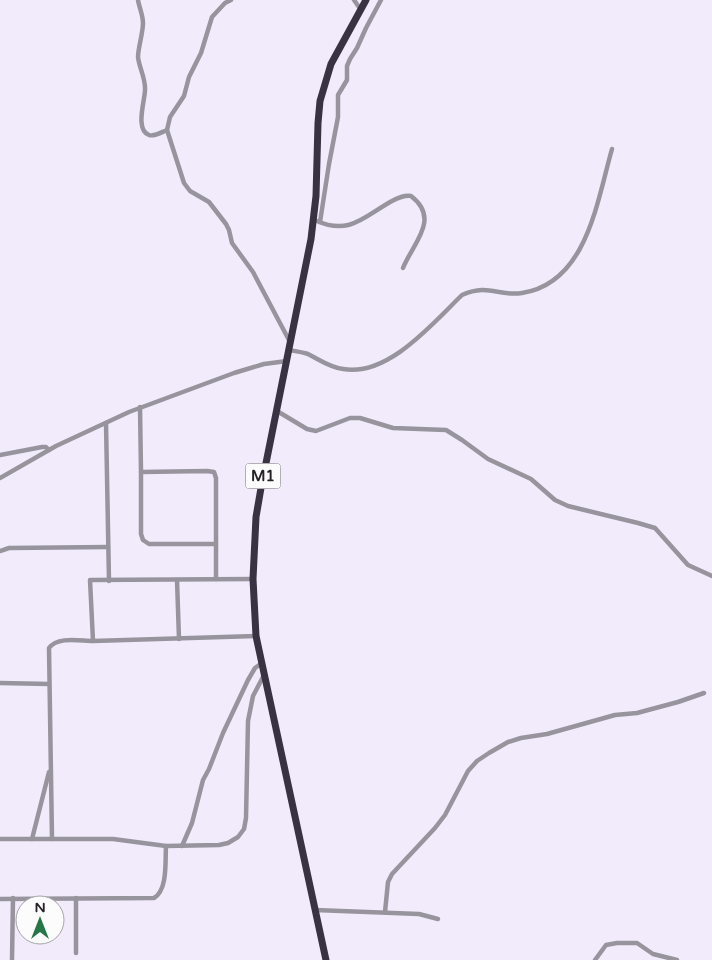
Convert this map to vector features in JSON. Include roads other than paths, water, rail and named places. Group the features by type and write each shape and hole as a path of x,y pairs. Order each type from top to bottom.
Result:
{"highway":[{"name":"M1","path":"326,960 256,636 253,579 254,548 257,510 317,221 320,101 331,64 366,0"}],"street":[{"path":"138,0 143,22 138,57 146,86 145,99 142,106 143,126 149,136 167,130"},
{"path":"231,0 225,3 212,16 200,54 189,77 184,96 170,117 167,130 184,183 190,191 209,202 226,224 232,243 254,272 290,347 331,367 345,370 362,369 400,353 462,295 472,291 486,289 507,293 521,293 538,289 553,281 568,268 587,237 612,149"},
{"path":"354,0 361,10"},
{"path":"381,0 350,59 347,66 347,80 338,96 338,117 317,221 336,226 356,223 393,200 403,196 411,196 423,210 424,222 420,239 411,250 403,268"},
{"path":"0,478 49,450 140,407 234,373 264,364 287,361"},
{"path":"140,407 141,534 143,540 148,544 216,544"},
{"path":"277,411 316,431 341,420 360,418 393,428 446,430 488,459 531,479 555,500 568,506 655,528 688,565 712,576"},
{"path":"106,423 109,581"},
{"path":"0,455 42,447 46,447 49,450"},
{"path":"141,472 214,472 216,478 216,579"},
{"path":"0,551 10,548 108,547"},
{"path":"93,641 90,580 253,579"},
{"path":"177,580 179,638"},
{"path":"52,839 49,648 52,644 58,641 256,636"},
{"path":"182,846 192,823 203,780 210,769 223,733 248,680 255,668 262,663"},
{"path":"0,839 113,839 166,846 182,846 219,845 228,843 238,837 244,829 246,818 248,716 256,688 265,674"},
{"path":"0,683 49,684"},
{"path":"385,912 388,882 392,874 445,815 468,771 477,761 508,742 521,738 546,734 615,715 637,712 678,702 704,693"},
{"path":"32,839 50,766"},
{"path":"0,899 148,899 159,895 164,885 166,846"},
{"path":"12,960 13,898"},
{"path":"76,898 76,953"},
{"path":"316,910 419,914 438,919"},
{"path":"595,960 606,945 617,943 637,943 653,954 676,960"}]}
